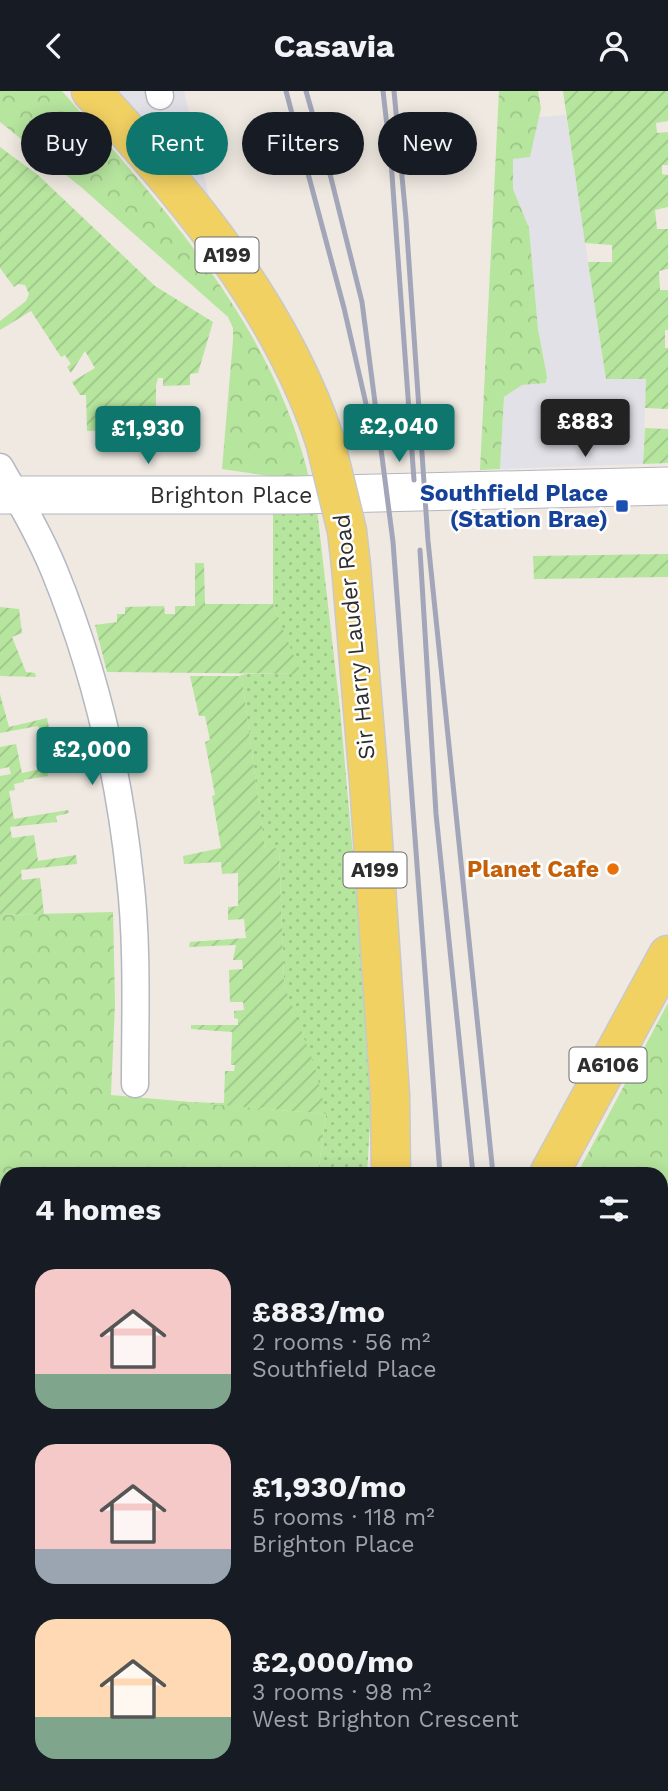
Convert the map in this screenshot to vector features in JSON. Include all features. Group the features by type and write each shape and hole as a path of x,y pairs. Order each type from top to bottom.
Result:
{"main road":[{"name":"Sir Harry Lauder Road","path":"91,91 186,201 253,292 291,355 325,442 347,530 351,566 390,1095 391,1167"},
{"name":"A6106","path":"552,1167 668,955"}],"street":[{"name":"Brighton Place","path":"5,485 297,495 668,486"},
{"path":"5,485 57,578 104,724 131,880 135,1084"}],"shaded area":[{"path":"104,91 184,91 189,112 126,112 126,115"},
{"path":"566,115 606,379 646,379 643,464 500,469 504,397 521,385 546,383 547,377 538,329 529,228 513,189 513,158 530,157 539,117"},
{"path":"181,175 204,175 212,209"}],"green space":[{"path":"0,91 62,91 80,112 21,112 21,139 0,122"},
{"path":"499,91 538,91 541,108 530,157 513,159 513,189 529,228 538,329 547,377 546,383 522,385 504,397 500,469 480,470"},
{"path":"563,91 668,91 668,121 656,123 657,133 668,132 668,165 662,165 662,174 668,175 668,207 655,210 657,229 668,229 668,269 659,271 660,290 668,290 665,348 668,348 668,409 645,408 646,379 606,379 588,262 612,262 612,245 585,243"},
{"path":"0,147 21,162 21,175 38,175 155,286 213,322 198,373 190,374 190,385 163,386 163,378 158,378 156,428 87,431 86,395 80,395 72,382 95,368 85,351 71,373 67,367 71,364 65,355 61,357 31,311 0,330 0,321 26,301 29,294 25,285 18,284 14,287 0,268"},
{"path":"112,149 126,165 126,175 135,175 176,225 243,321 271,372 293,425 310,482 222,469 233,340 233,328 228,317 66,175 112,175"},
{"path":"645,428 668,429 668,463 643,464"},
{"path":"316,501 340,709 360,933 371,1107 367,1167 319,1167 326,1114 284,985 279,848 265,850 242,679 239,676 300,674 273,604 273,504"},
{"path":"668,554 668,577 534,579 533,556"},
{"path":"195,563 204,563 205,604 273,604 301,674 107,672 95,625 117,622 117,614 125,614 125,607 164,606 165,614 175,614 175,606 195,606"},
{"path":"0,607 19,609 22,633 12,637 26,672 35,673 36,677 0,676"},
{"path":"190,676 239,676 242,679 265,849 279,848 284,985 315,1067 326,1114 185,1102 224,1103 225,1071 234,1071 235,1065 231,1065 232,1032 191,1029 191,1025 238,1025 234,1011 244,1010 243,1002 230,1002 229,970 243,969 242,960 233,960 236,945 189,947 190,942 246,938 244,919 228,920 228,907 238,906 238,873 222,874 221,862 184,864 183,856 221,848 205,742 210,740 205,716 199,716"},
{"path":"0,694 9,727 47,718 49,728 40,730 38,726 0,733"},
{"path":"16,744 22,773 59,765 60,767 47,769 48,776 14,784 15,790 9,791 14,819 68,810 69,813 56,816 57,822 10,827 12,838 34,835 38,861 76,855 77,864 21,870 22,880 40,878 44,914 0,915 0,776 11,774 9,767 0,769 0,747"},
{"path":"113,912 115,1003 111,1095 326,1114 319,1167 0,1167 0,915"},
{"path":"668,1003 668,1167 581,1167"}],"railway":[{"path":"286,91 344,308 369,417"},
{"path":"306,91 362,302 393,542 439,1167"},
{"path":"383,91 391,161 414,480"},
{"path":"394,91 406,219 428,541 492,1167"},
{"path":"420,550 436,814 472,1167"}],"place":[{"name":"Southfield Place (Station Brae)","path":"622,506"},
{"name":"Planet Cafe","path":"613,869"}]}
